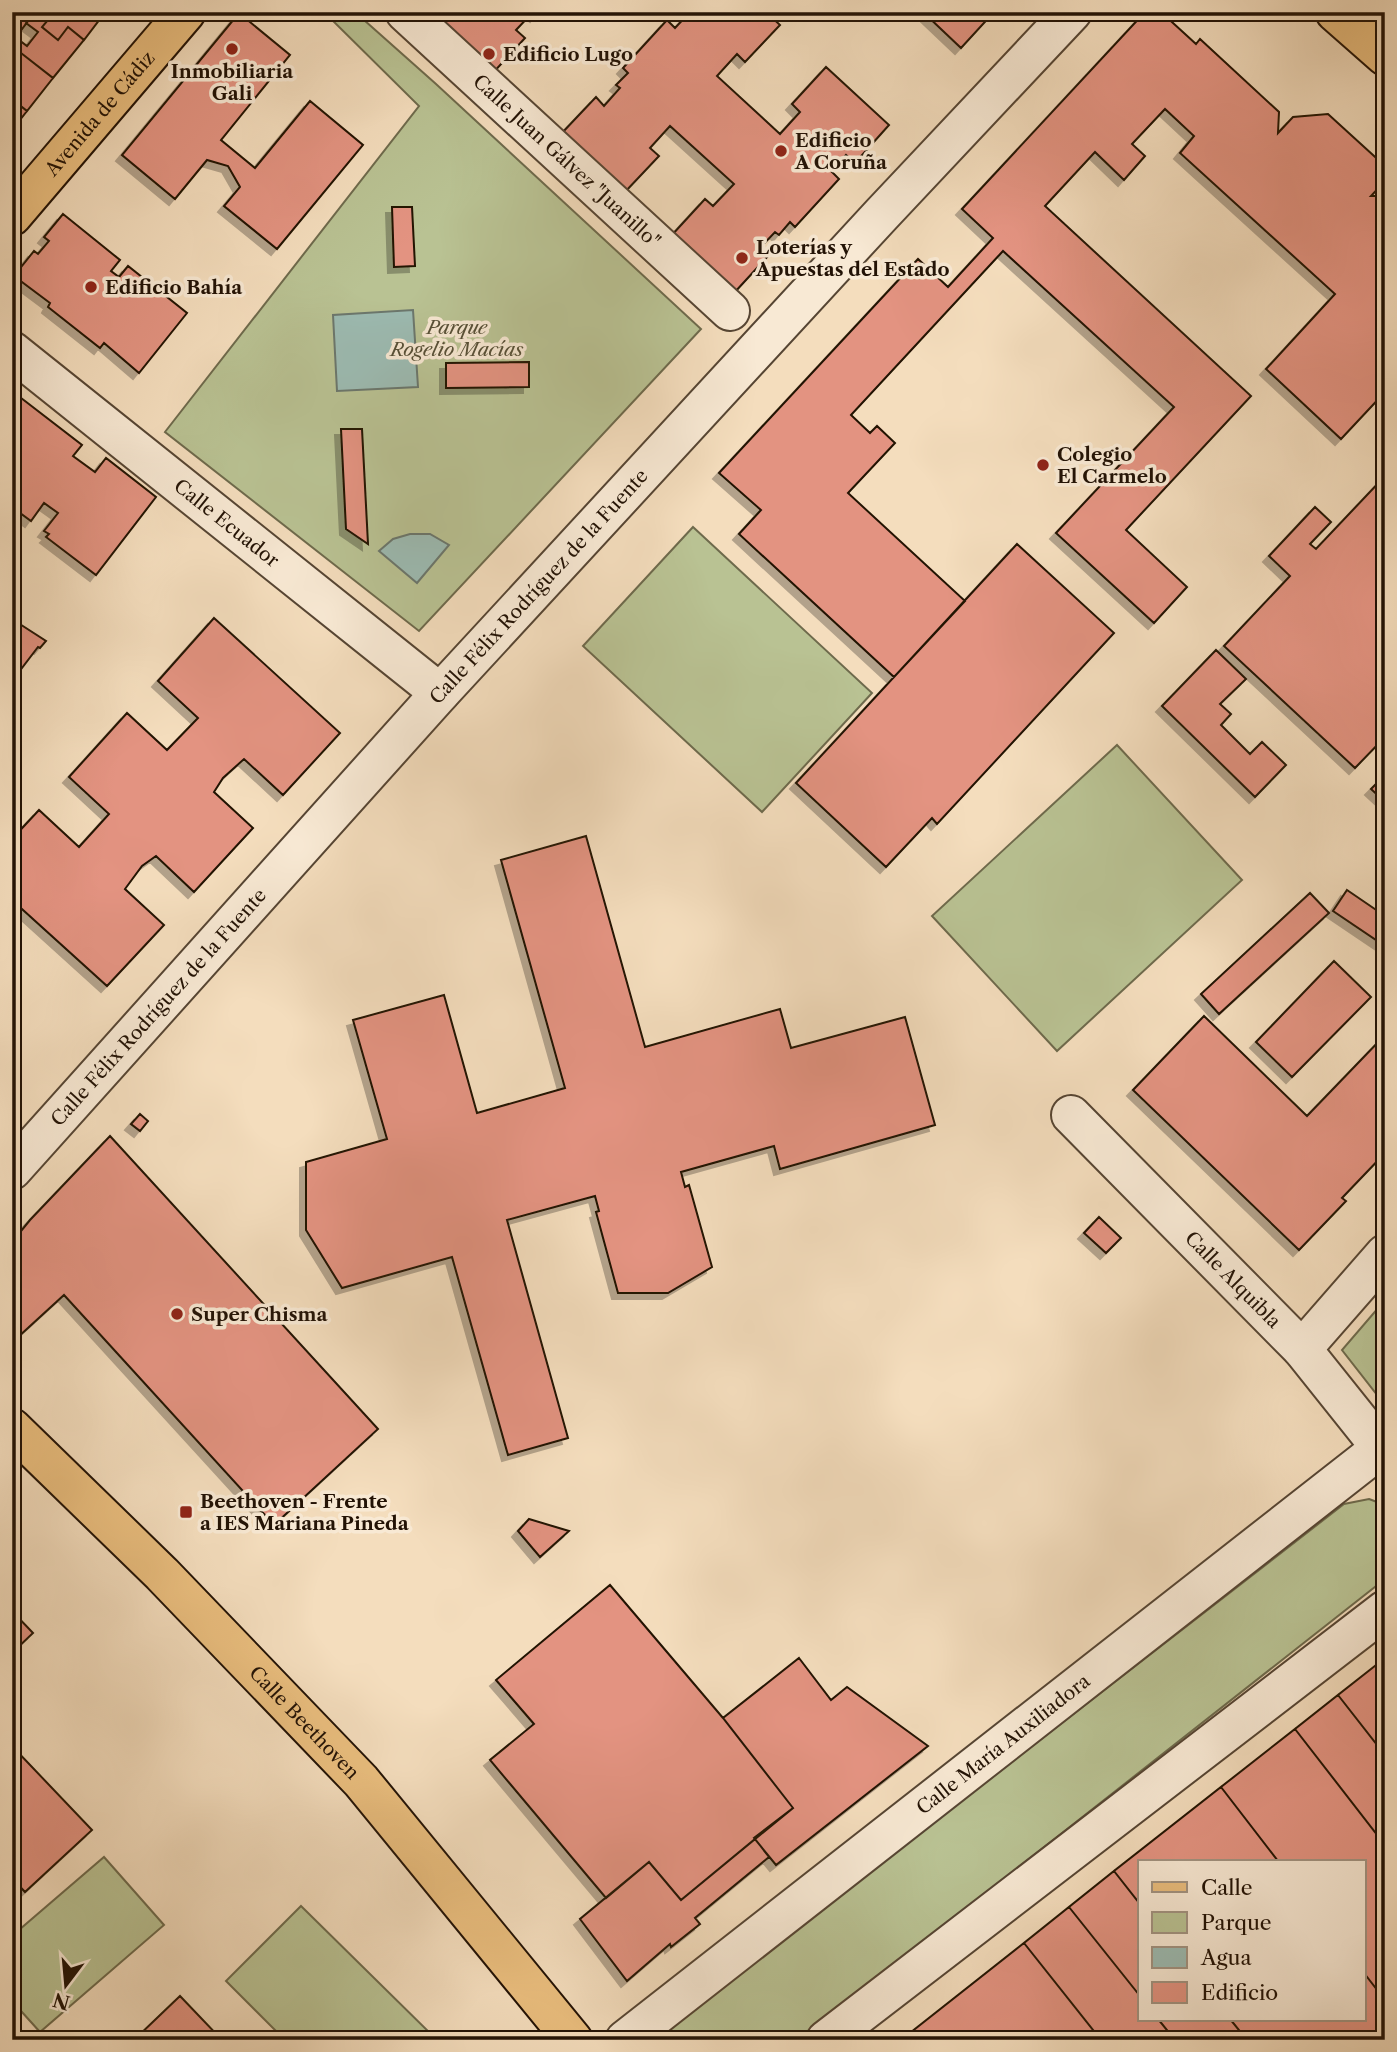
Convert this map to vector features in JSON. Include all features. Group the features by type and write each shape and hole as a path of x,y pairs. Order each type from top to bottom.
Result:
{"main road":[{"name":"Avenida de Cádiz","path":"12,216 186,12"},
{"path":"1335,12 1385,56"},
{"name":"Calle Beethoven","path":"12,1427 162,1574 361,1781 573,2040"}],"street":[{"name":"Calle Juan Gálvez \"Juanillo\"","path":"405,12 730,311"},
{"name":"Calle Félix Rodríguez de la Fuente","path":"12,1170 440,693 1072,12"},
{"name":"Calle Ecuador","path":"12,351 440,693"},
{"name":"Calle Alquibla","path":"1071,1115 1302,1349 1383,1450"},
{"path":"1302,1349 1385,1254"},
{"name":"Calle María Auxiliadora","path":"625,2040 1383,1450"},
{"path":"826,2040 1385,1610"}],"green space":[{"name":"Parque Rogelio Macías","path":"324,12 355,12 701,329 419,631 165,432 419,106"},
{"path":"693,527 872,693 762,812 583,646"},
{"path":"1117,745 1242,880 1057,1051 932,916"},
{"path":"1385,1300 1385,1405 1342,1350"},
{"path":"1369,1499 1385,1505 1385,1579 799,2040 664,2040 674,2024 1344,1504"},
{"path":"104,1857 164,1925 40,2032 12,2001 12,1936"},
{"path":"301,1906 437,2040 285,2040 226,1981"}],"water":[{"path":"413,310 418,387 337,391 333,315"},
{"path":"410,534 430,534 449,545 417,583 379,551 393,539"}],"building":[{"path":"12,12 34,13 22,29 12,21"},
{"path":"35,12 48,20 42,27 58,40 68,27 84,40 53,78 12,46 15,37 27,46 38,32 26,23"},
{"path":"38,12 100,12 103,15 84,40 68,27 58,40 42,27 48,20"},
{"name":"Edificio Lugo","path":"432,12 539,12 536,16 532,13 516,30 525,38 491,75"},
{"name":"Edificio A Coruña","path":"690,12 766,12 780,25 745,62 737,54 717,76 780,134 800,112 792,104 826,67 889,125 855,163 846,155 831,171 839,179 795,227 790,222 779,235 775,232 759,249 768,256 734,293 671,236 705,199 713,206 734,184 670,126 650,148 659,156 624,193 561,134 596,97 604,106 620,88 616,85 628,73 623,68 667,20 675,28"},
{"path":"923,12 994,12 961,48"},
{"path":"1145,12 1161,12 1196,44 1200,39 1279,112 1278,133 1293,117 1328,114 1385,166 1385,181 1371,196 1385,196 1385,392 1341,439 1266,369 1335,294 1180,153 1194,136 1165,109 1132,144 1145,156 1124,180 1095,152 1045,206 1251,396 1126,530 1187,587 1154,623 1056,533 1174,407 1003,251 851,415 870,433 877,426 895,443 848,493 965,601 894,677 739,534 761,510 719,473 918,259 948,287 993,238 962,209"},
{"path":"239,13 290,55 221,140 255,168 310,101 363,145 277,249 224,206 240,187 228,166 207,160 175,199 122,155"},
{"path":"12,46 53,78 27,111 12,99"},
{"path":"12,99 27,111 12,130"},
{"path":"392,207 412,207 415,266 394,267"},
{"name":"Edificio Bahía","path":"63,214 120,260 111,271 119,277 128,266 187,313 139,373 104,343 100,348 48,307 50,303 14,276 34,251 38,254 49,241 44,237"},
{"path":"529,362 529,387 446,388 446,363"},
{"path":"12,391 82,445 73,456 95,472 106,458 156,497 96,575 46,537 49,534 44,531 58,513 44,503 31,521 12,507"},
{"path":"341,429 362,429 368,544 346,529"},
{"path":"1385,476 1385,737 1355,768 1224,646 1290,576 1269,556 1315,507 1331,522 1310,544 1316,549"},
{"path":"1017,544 1114,633 937,824 932,818 886,867 796,783"},
{"path":"214,618 340,733 283,795 244,759 223,778 214,792 253,828 194,892 156,856 142,866 125,889 164,925 107,986 12,900 12,839 39,810 79,847 109,814 69,777 127,713 167,750 198,718 158,681"},
{"path":"12,619 46,641 38,647 12,681"},
{"path":"1216,650 1246,679 1220,704 1231,714 1221,725 1250,754 1262,742 1286,765 1255,797 1162,706"},
{"path":"1385,775 1385,802 1371,789"},
{"path":"586,836 645,1047 780,1009 791,1048 905,1017 935,1125 780,1169 774,1146 681,1172 685,1187 689,1185 712,1267 668,1293 618,1293 596,1212 599,1211 595,1196 507,1220 568,1438 508,1455 452,1257 342,1288 306,1230 306,1162 387,1139 353,1020 444,995 477,1113 565,1088 501,860"},
{"path":"1347,890 1385,916 1385,946 1333,911"},
{"path":"1310,893 1329,913 1219,1014 1201,994"},
{"path":"1334,961 1371,997 1292,1077 1256,1042"},
{"path":"1204,1016 1307,1116 1385,1035 1385,1153 1342,1198 1346,1201 1299,1250 1133,1090"},
{"path":"140,1114 148,1121 140,1131 131,1124"},
{"name":"Super Chisma","path":"110,1136 378,1429 274,1525 64,1295 17,1338 12,1332 12,1242"},
{"path":"1099,1217 1121,1238 1106,1253 1084,1233"},
{"path":"529,1519 569,1531 540,1557 518,1531"},
{"path":"610,1585 723,1718 793,1808 681,1900 649,1862 606,1898 490,1760 534,1724 496,1680"},
{"path":"12,1611 33,1633 12,1653"},
{"path":"799,1658 831,1700 847,1687 928,1746 776,1865 754,1838 793,1808 723,1718"},
{"path":"1385,1658 1385,1755 1338,1695"},
{"path":"1338,1695 1385,1755 1385,1845 1295,1729"},
{"path":"1295,1729 1385,1845 1385,2000 1366,1976 1366,1860 1277,1860 1221,1787"},
{"path":"12,1746 92,1830 25,1892 12,1878"},
{"path":"1221,1787 1277,1860 1138,1860 1138,1901 1114,1871"},
{"path":"755,1839 769,1857 695,1918 700,1924 671,1947 670,1944 627,1981 580,1919 649,1862 681,1900"},
{"path":"1114,1871 1138,1901 1138,1993 1069,1907"},
{"path":"1069,1907 1138,1993 1138,2021 1160,2021 1175,2040 1101,2040 1024,1943"},
{"path":"1024,1943 1101,2040 901,2040"},
{"path":"1366,1976 1385,2000 1385,2026 1368,2040 1247,2040 1232,2021 1366,2021"},
{"path":"180,1996 222,2040 134,2040"},
{"path":"1160,2021 1232,2021 1247,2040 1175,2040"}],"place":[{"name":"Inmobiliaria Gali","path":"232,49"},
{"name":"Edificio Lugo","path":"489,54"},
{"name":"Edificio A Coruña","path":"781,151"},
{"name":"Loterías y Apuestas del Estado","path":"742,258"},
{"name":"Edificio Bahía","path":"91,287"},
{"name":"Colegio El Carmelo","path":"1043,465"},
{"name":"Super Chisma","path":"177,1314"},
{"name":"Beethoven - Frente a IES Mariana Pineda","path":"186,1512"}]}
